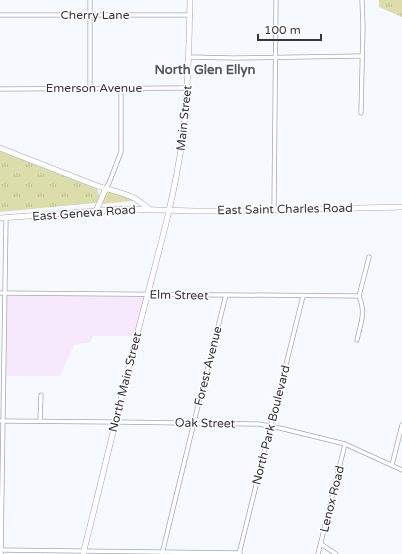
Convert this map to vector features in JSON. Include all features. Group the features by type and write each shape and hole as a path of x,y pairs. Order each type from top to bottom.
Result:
{"street":[{"path":"90,0 90,88"},
{"name":"Main Street","path":"168,210 176,176 187,88 190,0"},
{"path":"274,210 276,0"},
{"path":"361,113 363,26 362,0"},
{"name":"Cherry Lane","path":"0,15 190,16"},
{"path":"189,57 276,58 362,56"},
{"path":"96,211 121,152 120,88"},
{"name":"Emerson Avenue","path":"0,89 187,88"},
{"path":"0,148 135,199 150,210"},
{"name":"East Saint Charles Road","path":"168,210 274,210 402,207"},
{"name":"East Geneva Road","path":"0,218 124,209 168,210"},
{"name":"North Main Street","path":"84,552 168,210"},
{"path":"6,218 2,293 0,551 240,553"},
{"path":"357,340 363,313 363,306 359,296 369,257"},
{"name":"Elm Street","path":"2,293 359,296"},
{"name":"Forest Avenue","path":"162,553 226,296"},
{"name":"North Park Boulevard","path":"240,553 303,296"},
{"path":"40,395 40,421"},
{"name":"Oak Street","path":"1,421 259,424 345,444 402,470"},
{"path":"392,465 402,425"},
{"name":"Lenox Road","path":"318,554 345,444"},
{"path":"321,544 336,554"}],"shaded area":[{"path":"6,295 144,296 135,336 93,336 91,342 74,345 60,376 5,376"}],"green space":[{"path":"379,0 402,0 402,17 379,7"},
{"path":"0,151 97,189 99,199 95,203 0,212"},
{"path":"108,191 133,200 133,201 101,204"}],"district":[{"name":"North Glen Ellyn","path":"205,69"}]}
